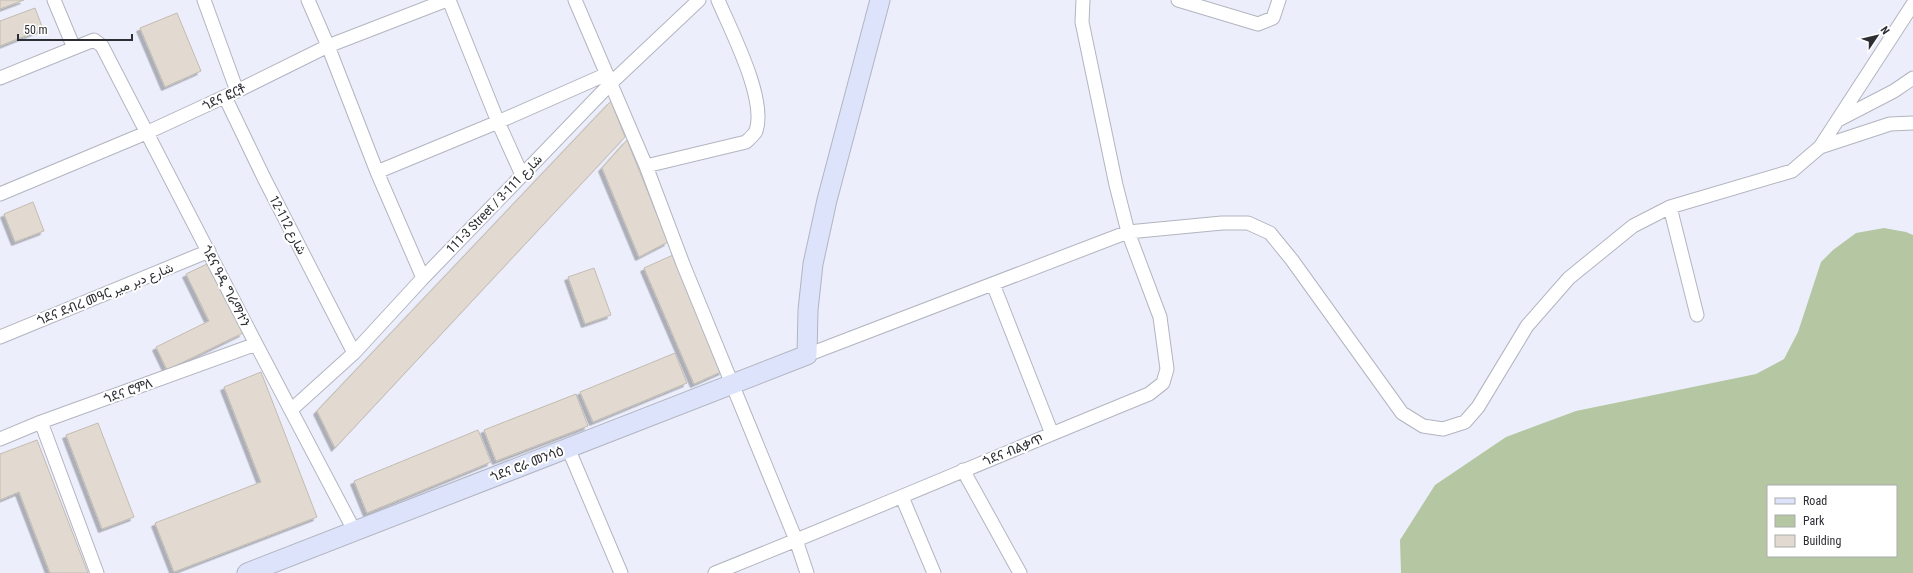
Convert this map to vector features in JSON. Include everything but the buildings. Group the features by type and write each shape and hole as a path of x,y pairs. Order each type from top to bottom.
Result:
{"main road":[{"path":"807,355 808,310 813,264 827,200 880,0"},
{"name":"ጎደና ሮራ መንሳዕ","path":"247,573 807,355"}],"street":[{"path":"0,78 74,48 54,0"},
{"path":"204,0 238,91"},
{"path":"308,0 328,46 377,172 423,278"},
{"path":"448,0 498,122 522,175"},
{"name":"ጎደና ፎርቶ","path":"0,194 146,133 238,91 328,46 448,0"},
{"path":"575,0 646,166 796,540 807,573"},
{"name":"111-3 Street / شارع 111-3","path":"291,410 354,353 423,278 522,175 609,79 699,0"},
{"path":"646,166 746,142 755,132 758,119 756,98 742,57 718,0"},
{"name":"ጎደና ብልቃጥ","path":"715,573 1149,394 1163,383 1167,369 1160,318 1128,232 1116,185 1082,22 1083,0"},
{"path":"1178,0 1258,24 1273,18 1278,0"},
{"path":"807,355 1128,232 1222,223 1248,223 1270,233 1292,260 1402,413 1423,426 1443,429 1465,422 1478,407 1528,326 1569,278 1633,226 1670,207 1792,171 1820,147 1913,4"},
{"name":"ጎደና ዓዲ ግራማተን","path":"74,48 92,41 98,41 102,46 355,532"},
{"path":"1837,120 1894,91 1913,78"},
{"path":"377,172 498,122 609,79"},
{"name":"شارع 112-12","path":"224,97 354,353"},
{"path":"1820,147 1890,124 1913,123"},
{"path":"1670,207 1697,314"},
{"name":"ጎደና ደብረ መዓር شارع دبر مير","path":"0,337 209,251"},
{"path":"993,284 1052,434"},
{"name":"ጎደና ሮምለ","path":"0,439 41,422 256,344"},
{"path":"41,422 96,573"},
{"path":"568,448 621,573"},
{"path":"963,470 1020,573"},
{"path":"902,497 934,573"}],"green space":[{"path":"1884,228 1906,232 1913,235 1913,573 1401,573 1400,540 1435,485 1506,437 1576,411 1756,374 1784,359 1798,332 1821,262 1833,250 1856,233"}]}
